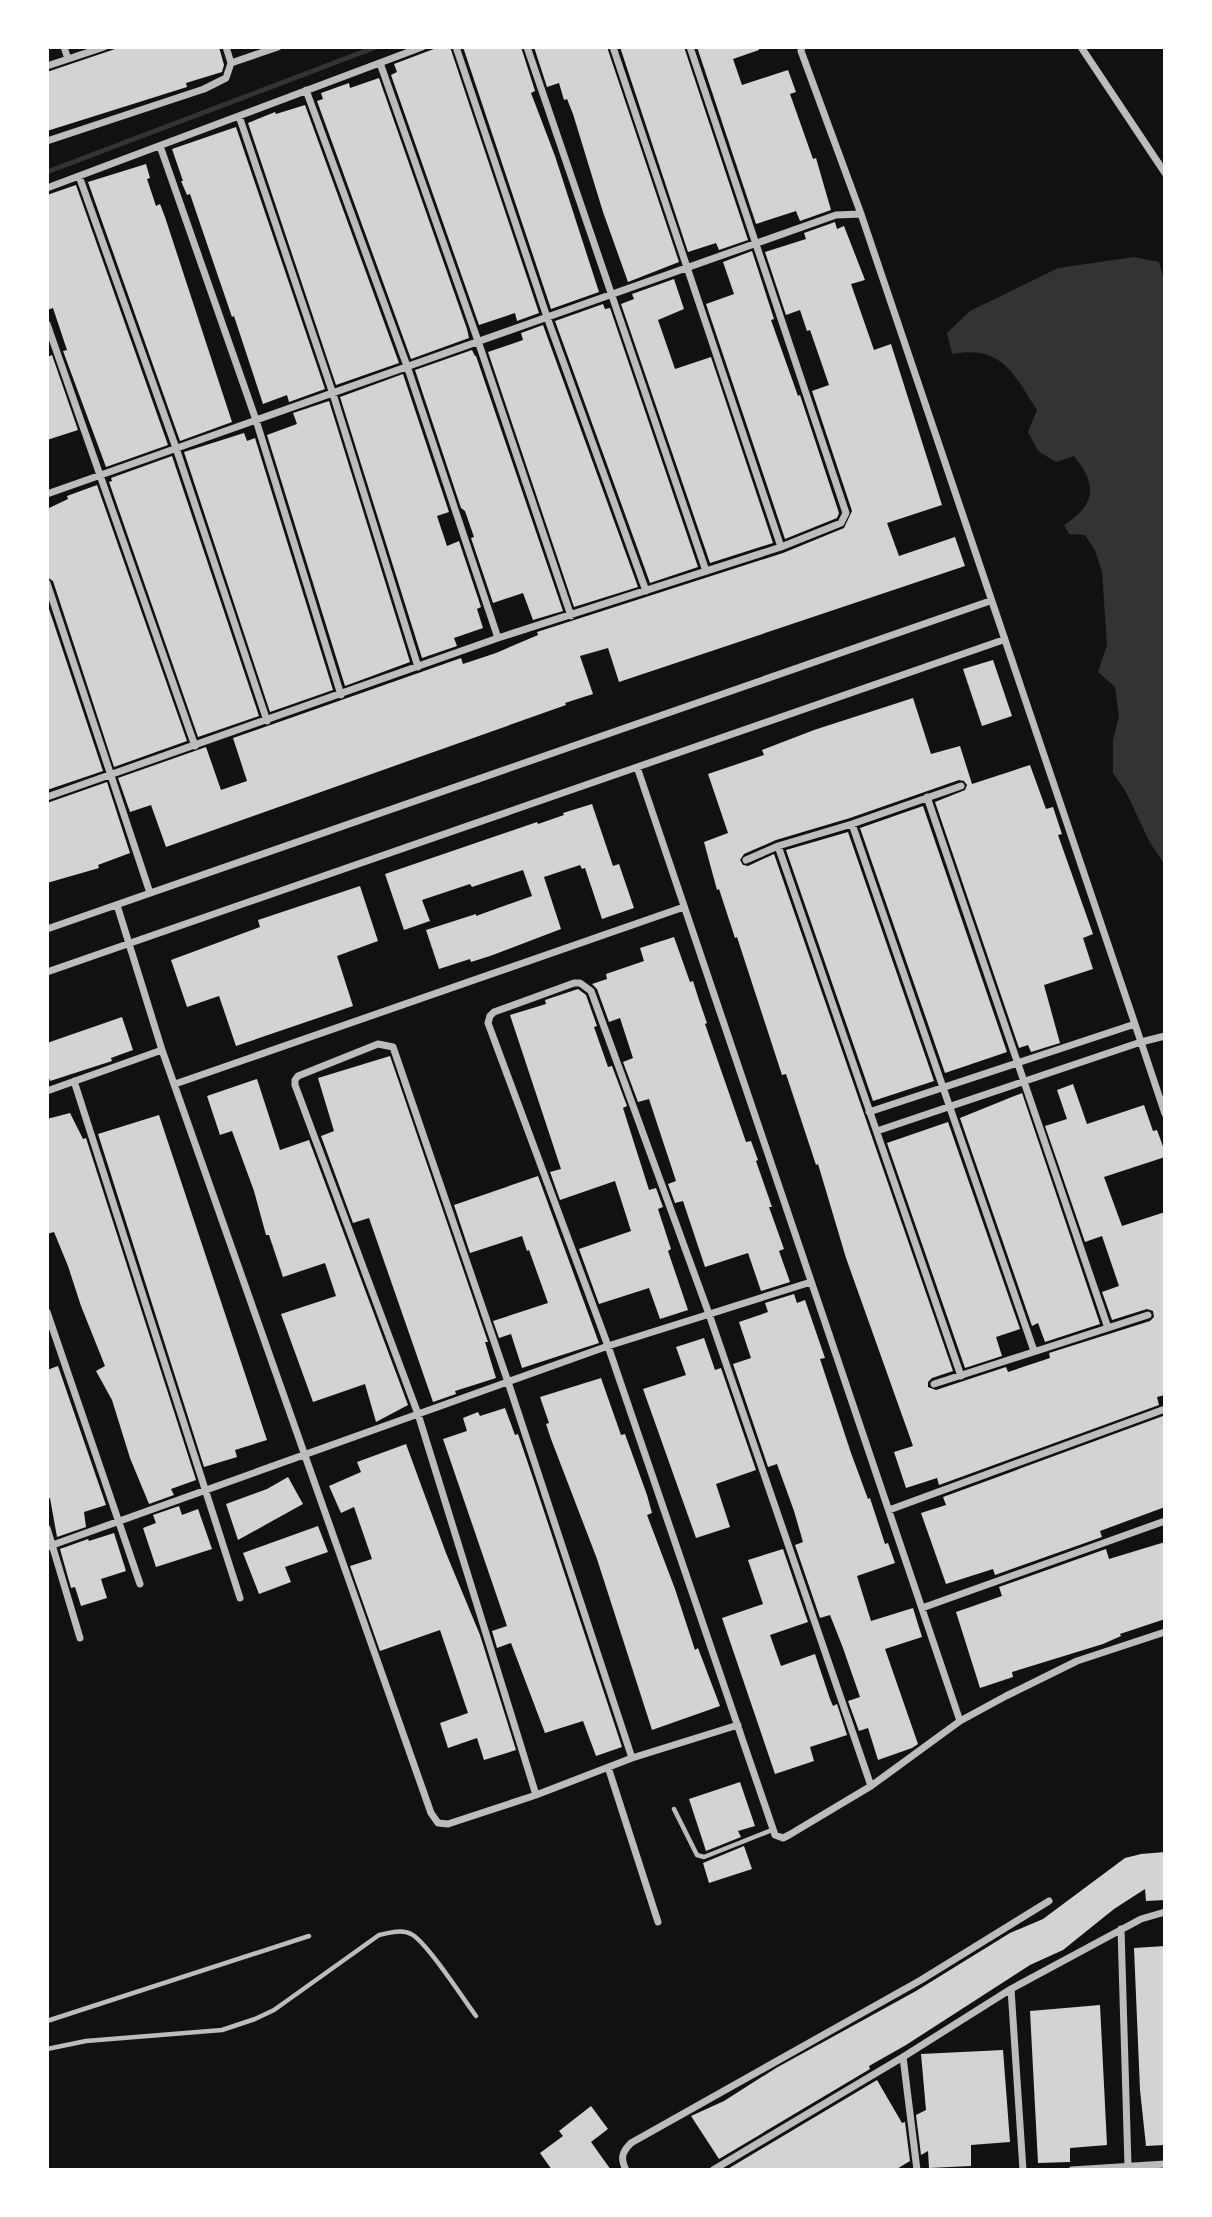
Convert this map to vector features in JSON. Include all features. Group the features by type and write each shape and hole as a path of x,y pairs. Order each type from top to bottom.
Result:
{"street":[{"path":"64,47 68,59"},
{"path":"47,66 104,47"},
{"path":"47,141 204,89 226,78 231,63 226,47"},
{"path":"231,63 278,47"},
{"path":"47,188 422,47"},
{"path":"456,47 547,317 646,591"},
{"path":"527,47 706,571"},
{"path":"612,47 781,547"},
{"path":"47,797 498,638 781,547 841,523 846,513 690,47"},
{"path":"802,47 801,51 861,214 1165,1114"},
{"path":"1081,47 1163,169"},
{"path":"380,63 478,341 570,616"},
{"path":"306,90 407,366 498,638"},
{"path":"239,116 333,394 418,667"},
{"path":"160,146 256,420 341,695"},
{"path":"79,176 176,448 267,721"},
{"path":"47,494 836,215 861,214"},
{"path":"47,324 195,746"},
{"path":"47,583 150,893"},
{"path":"47,929 118,908 150,893 990,601"},
{"path":"47,972 128,939 1003,640"},
{"path":"637,767 960,1721"},
{"path":"746,860 778,846 852,824 961,786"},
{"path":"927,797 1108,1328"},
{"path":"852,824 1034,1351"},
{"path":"778,846 961,1376"},
{"path":"175,1084 684,907"},
{"path":"118,908 162,1050 430,1813 438,1823 448,1824 632,1758 738,1725"},
{"path":"871,1786 709,1314 591,991 586,986 574,983 494,1012 488,1023 608,1346 772,1830 778,1838 783,1838 871,1786 960,1721 1077,1661 1165,1632"},
{"path":"869,1112 1135,1024"},
{"path":"877,1131 1165,1036"},
{"path":"536,1794 418,1413 295,1085 299,1076 378,1044 393,1047 508,1382 632,1758"},
{"path":"47,1091 162,1050"},
{"path":"74,1081 240,1598"},
{"path":"50,1546 608,1346 811,1282"},
{"path":"47,1312 139,1584"},
{"path":"934,1384 1148,1315"},
{"path":"889,1510 1165,1409"},
{"path":"922,1608 1165,1521"},
{"path":"47,1528 50,1546 80,1638"},
{"path":"608,1767 658,1922"},
{"path":"626,2170 622,2159 623,2151 631,2143 921,1980 1049,1901"},
{"path":"713,2170 1011,1989 1121,1929 1150,1915 1165,1912"},
{"path":"1121,1929 1128,2166"},
{"path":"1011,1989 1023,2170"},
{"path":"903,2057 917,2170"},
{"path":"1072,2170 1165,2164"}],"lane":[{"path":"674,1809 697,1855 704,1857 772,1830"},
{"path":"47,2049 86,2041 222,2030 274,2010 379,1935 393,1932 411,1933 424,1946 476,2016"},
{"path":"47,2021 309,1936"}],"shaded area":[{"path":"1134,257 1159,262 1165,284 1165,865 1149,841 1126,792 1113,773 1113,740 1119,716 1115,687 1098,672 1107,645 1102,572 1095,550 1085,535 1069,534 1064,525 1088,502 1090,485 1087,476 1074,456 1056,462 1038,451 1028,432 1037,410 1013,374 995,358 983,354 952,354 947,333 970,311 1058,268"}],"building":[{"path":"121,47 219,47 224,65 222,72 186,83 187,87 47,131 47,72"},
{"path":"439,47 450,47 539,313 517,321 515,313 479,325 391,75 397,72 394,64"},
{"path":"463,47 521,47 535,91 531,93 555,156 599,292 551,309"},
{"path":"534,47 607,47 679,262 628,282 567,99 564,100 559,83 547,87"},
{"path":"620,47 684,47 748,240 719,250 716,243 688,252"},
{"path":"697,47 759,47 759,50 733,59 742,85 788,70 796,92 790,94 813,159 816,158 831,210 800,221 796,211 756,224"},
{"path":"379,78 469,338 411,359 317,101 323,99 321,93 349,83 350,88"},
{"path":"305,105 399,363 336,385 248,123 275,112 276,114"},
{"path":"236,127 325,389 289,402 287,395 263,404 190,194 187,195 181,181 172,149"},
{"path":"146,164 150,178 147,179 156,206 160,204 165,217 232,422 180,441 88,182"},
{"path":"76,185 168,445 106,467 63,351 67,350 53,308 47,310 47,195"},
{"path":"835,222 837,229 844,226 865,280 851,284 874,350 891,344 942,505 887,523 899,556 955,537 965,566 619,682 608,648 580,656 593,694 166,847 151,805 130,812 118,778 206,747 221,790 247,781 233,738 461,658 463,664 496,653 538,635 537,632 783,553 844,528 852,511 812,391 829,385 810,330 807,331 800,310 786,315 765,252 806,239 804,233"},
{"path":"752,251 774,319 771,320 798,396 800,395 839,513 837,518 785,539 706,304 734,294 723,262"},
{"path":"674,279 684,309 658,320 675,369 711,357 773,543 710,563 621,304 634,299 632,294"},
{"path":"603,304 605,309 610,308 698,567 650,583 555,321"},
{"path":"543,325 638,587 574,607 488,352 523,340 521,333"},
{"path":"472,350 563,611 533,620 523,593 493,603 471,538 474,537 465,511 461,508 415,370"},
{"path":"52,355 78,430 47,440 47,357"},
{"path":"403,374 449,512 437,516 447,546 459,541 481,607 477,609 483,628 454,638 457,646 422,658 340,397"},
{"path":"329,401 410,662 345,686 267,435 297,424 293,413"},
{"path":"244,433 247,441 255,438 333,690 270,712 184,452"},
{"path":"172,456 259,716 198,737 109,482 112,481 111,478"},
{"path":"97,485 187,741 114,767 53,581 47,577 47,509 68,499 67,496"},
{"path":"47,603 103,771 47,790"},
{"path":"993,660 1012,716 982,726 963,669"},
{"path":"913,698 931,754 960,746 972,784 1030,765 1046,809 1053,807 1062,834 1058,835 1093,934 1083,938 1093,969 1044,985 1060,1043 1031,1052 1028,1045 1019,1048 935,802 965,790 967,785 964,781 959,780 850,818 776,840 744,854 740,860 743,865 748,866 774,854 953,1371 932,1378 928,1387 936,1390 1006,1367 1008,1372 1050,1358 1049,1353 1150,1321 1154,1317 1153,1311 1147,1309 1112,1320 1102,1292 1119,1286 1102,1236 1085,1242 1045,1126 1067,1119 1057,1090 1073,1084 1087,1124 1144,1105 1153,1131 1157,1130 1165,1152 1165,1157 1104,1177 1122,1226 1165,1212 1165,1395 1157,1397 1159,1405 939,1485 937,1478 906,1488 894,1452 913,1446 846,1258 818,1164 816,1165 786,1074 782,1075 737,937 735,938 719,889 717,890 704,842 728,833 708,774 764,755 762,750 814,730"},
{"path":"107,782 130,853 98,865 99,868 47,883 47,803"},
{"path":"592,804 613,866 619,864 634,908 602,919 585,868 582,869 580,865 544,877 561,929 490,956 439,969 426,930 532,896 523,870 422,900 430,921 404,930 385,874"},
{"path":"923,806 1007,1052 945,1073 860,828"},
{"path":"848,832 934,1081 873,1101 786,850"},
{"path":"360,886 378,941 337,956 353,1006 236,1046 219,996 187,1007 171,960 260,927 258,920"},
{"path":"674,937 690,982 693,981 746,1142 751,1141 758,1160 756,1161 772,1207 769,1207 784,1249 779,1251 790,1282 761,1291 748,1253 705,1267 683,1201 675,1203 668,1184 676,1181 649,1099 638,1102 623,1062 633,1058 620,1018 609,1022 597,989 592,984 607,979 606,974 644,961 640,948"},
{"path":"578,989 586,995 608,1067 612,1066 627,1106 623,1108 649,1190 656,1188 663,1207 658,1209 671,1249 668,1251 688,1310 660,1319 649,1288 599,1304 579,1249 631,1231 615,1181 560,1200 550,1172 561,1169 510,1015 546,1004 545,1000"},
{"path":"122,1017 133,1050 111,1058 112,1061 50,1081 47,1072 47,1043"},
{"path":"390,1056 488,1342 485,1342 496,1378 455,1391 456,1394 433,1402 369,1218 353,1223 321,1136 334,1131 318,1078"},
{"path":"257,1079 280,1150 309,1140 408,1405 376,1422 365,1384 313,1402 281,1314 336,1296 325,1263 283,1277 269,1235 266,1235 254,1191 232,1131 220,1135 207,1096"},
{"path":"1022,1093 1100,1324 1045,1342 1038,1323 1032,1326 960,1118"},
{"path":"70,1113 83,1139 86,1138 196,1480 171,1489 174,1495 149,1504 130,1458 112,1400 96,1371 105,1366 68,1266 54,1232 47,1234 47,1119"},
{"path":"159,1115 267,1440 235,1450 237,1457 204,1467 98,1134"},
{"path":"948,1122 1020,1329 996,1337 1002,1356 965,1368 887,1143"},
{"path":"538,1176 599,1343 522,1368 511,1334 499,1338 493,1321 548,1303 529,1250 527,1251 522,1236 470,1253 454,1205"},
{"path":"794,1294 797,1303 805,1300 825,1358 820,1359 851,1453 885,1544 888,1543 895,1563 857,1576 871,1621 913,1608 922,1637 885,1649 918,1744 878,1760 868,1728 859,1731 848,1701 860,1697 830,1615 820,1618 795,1545 803,1542 794,1511 777,1464 768,1467 733,1364 751,1358 739,1322 768,1312 765,1303"},
{"path":"704,1338 715,1370 721,1368 756,1470 716,1484 730,1527 696,1538 643,1389 686,1375 676,1347"},
{"path":"58,1366 106,1505 84,1512 86,1527 57,1537 50,1498 47,1499 47,1370"},
{"path":"601,1378 621,1435 625,1434 647,1495 652,1513 647,1515 695,1650 698,1648 720,1706 652,1730 597,1559 551,1439 546,1424 549,1423 540,1397"},
{"path":"505,1408 515,1435 518,1434 622,1747 596,1756 583,1721 545,1733 511,1643 497,1648 492,1631 507,1626 443,1439 467,1431 463,1418 478,1412 480,1416"},
{"path":"1163,1416 1165,1507 1100,1531 1102,1537 995,1575 993,1569 946,1584 921,1513 946,1505 943,1497"},
{"path":"406,1444 480,1635 516,1750 484,1760 477,1738 448,1748 440,1723 468,1713 440,1630 380,1651 350,1566 372,1559 354,1507 341,1513 329,1486 361,1472 357,1462"},
{"path":"288,1477 303,1504 238,1540 226,1504 267,1489"},
{"path":"179,1506 182,1515 198,1509 212,1549 156,1567 143,1528 156,1523 153,1515"},
{"path":"318,1526 328,1552 285,1567 291,1582 259,1594 243,1553"},
{"path":"114,1533 126,1571 101,1579 107,1598 81,1606 75,1587 71,1588 60,1549"},
{"path":"1165,1542 1165,1619 1120,1634 1121,1636 1103,1644 1012,1672 1013,1677 980,1688 956,1612 1002,1596 999,1587 1106,1549 1109,1559"},
{"path":"783,1549 808,1622 770,1635 781,1666 815,1654 830,1699 833,1706 837,1704 847,1735 810,1747 814,1761 775,1774 722,1618 763,1604 748,1560"},
{"path":"740,1782 755,1826 738,1831 741,1837 706,1851 689,1799"},
{"path":"744,1846 752,1869 709,1883 703,1863"},
{"path":"1165,1852 1165,1900 1146,1901 1145,1889 1114,1909 1063,1950 1030,1965 869,2066 870,2069 719,2159 691,2116 724,2101 776,2068 916,1991 1010,1933 1043,1919 1125,1858"},
{"path":"1165,1946 1165,2145 1146,2146 1140,2090 1134,1948"},
{"path":"1100,2005 1107,2145 1070,2148 1070,2162 1038,2163 1030,2011"},
{"path":"1003,2050 1010,2142 971,2145 971,2166 929,2168 928,2151 921,2155 916,2115 926,2110 921,2054"},
{"path":"877,2080 902,2123 905,2122 910,2161 895,2170 726,2170"},
{"path":"591,2106 608,2129 591,2142 611,2170 552,2170 540,2153 563,2136 559,2131"}],"waterway":[{"path":"47,172 376,47"}]}
